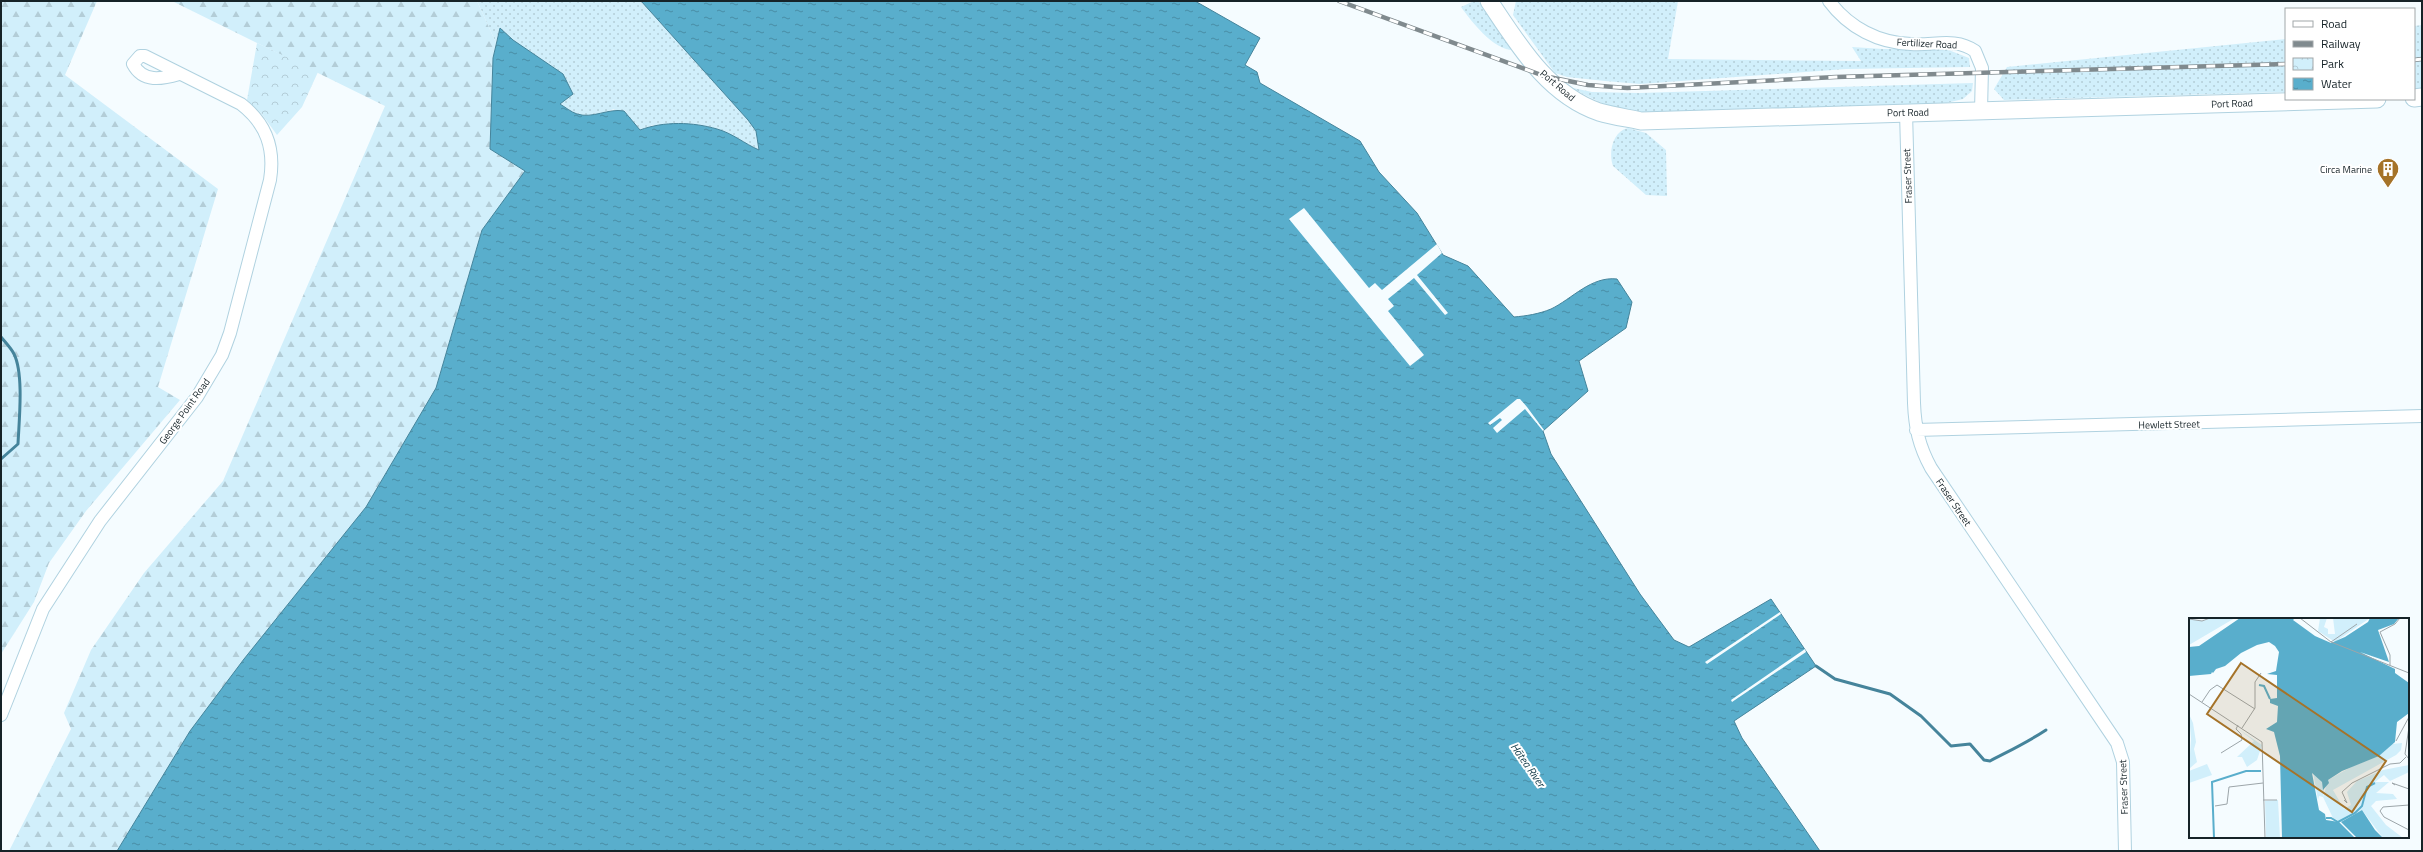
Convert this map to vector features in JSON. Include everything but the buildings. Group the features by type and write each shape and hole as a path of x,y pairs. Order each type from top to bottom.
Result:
{"main road":[{"name":"Port Road","path":"1489,1 1544,76 1571,98 1600,112 1649,121 1906,112 2344,100"}],"street":[{"name":"Fertilizer Road","path":"1829,1 1848,21 1876,39 1912,44 1950,43 1975,51 1982,68 1981,111"},
{"name":"George Point Road","path":"1,715 43,609 100,521 198,397 222,355 230,333 270,180 273,164 271,150 262,124 254,114 241,104 179,74"},
{"name":"Fraser Street","path":"1906,112 1916,430 1920,445 1931,468 2117,743 2123,762 2125,851"},
{"name":"Hewlett Street","path":"1916,430 2422,416"}],"green space":[{"path":"1,1 97,1 65,75 218,189 158,387 180,400 86,511 49,563 34,602 1,654"},
{"path":"172,1 477,1 496,43 493,58 490,149 525,171 482,230 436,388 366,507 244,659 190,731 117,851 9,851 71,729 64,713 91,650 144,573 223,481 385,106"},
{"path":"477,1 641,1 748,120 756,131 759,150 718,129 653,125 640,130 614,109 592,115 578,114 569,110 548,90 500,28 496,43"},
{"path":"1474,1 1478,1 1514,50 1506,49 1491,41 1471,20 1461,7"},
{"path":"1516,1 1678,1 1668,59 1861,61 1852,47 1883,49 1946,49 1969,58 1970,67 1846,69 1640,84 1567,77 1555,73 1513,15"},
{"path":"2422,25 2422,88 2415,88 2415,26"},
{"path":"2285,39 2285,92 2004,100 1994,89 2007,67"},
{"path":"257,43 318,72 302,107 277,135 261,113 247,100"},
{"path":"1973,83 1972,91 1963,99 1938,105 1652,113 1620,109 1592,99 1573,88 1592,92 1639,93"},
{"path":"1628,128 1646,133 1666,150 1667,196 1646,195 1613,166 1611,155 1613,143 1619,133"}],"water":[{"name":"Hātea River","path":"641,1 1195,1 1260,38 1245,65 1257,72 1260,83 1360,141 1379,172 1417,213 1443,255 1468,266 1514,317 1546,311 1559,305 1590,285 1608,279 1617,279 1632,302 1626,328 1579,361 1588,391 1543,431 1551,454 1640,594 1674,640 1689,647 1771,599 1816,666 1734,721 1742,738 1820,851 117,851 190,731 244,659 366,507 436,388 482,230 525,171 490,149 493,58 500,28 513,40 563,74 573,94 560,104 570,111 577,114 589,115 618,110 624,111 640,130 669,124 688,124 708,127 728,133 759,150 756,131 748,120"}],"pier":[{"path":"1304,208 1369,288 1375,283 1382,290 1437,244 1442,253 1417,275 1448,313 1445,315 1414,278 1388,299 1394,306 1388,311 1424,355 1410,366 1289,219"},
{"path":"1517,399 1520,399 1527,407 1544,430 1543,431 1525,409 1497,433 1493,428 1502,420 1500,418 1490,425 1488,423"},
{"path":"1780,612 1781,614 1707,664 1705,662"},
{"path":"1805,649 1806,652 1732,702 1731,700"}],"waterway":[{"path":"1,337 14,354 19,373 20,385 18,444 1,459"},
{"path":"1816,666 1835,679 1890,694 1921,716 1951,746 1970,744 1984,760 1990,761 2046,730"}],"railway":[{"path":"1339,1 1544,76 1588,85 1627,88 1836,77 2285,64"},
{"path":"2415,60 2422,59"}],"place":[{"name":"Circa Marine","path":"2388,188"}]}
